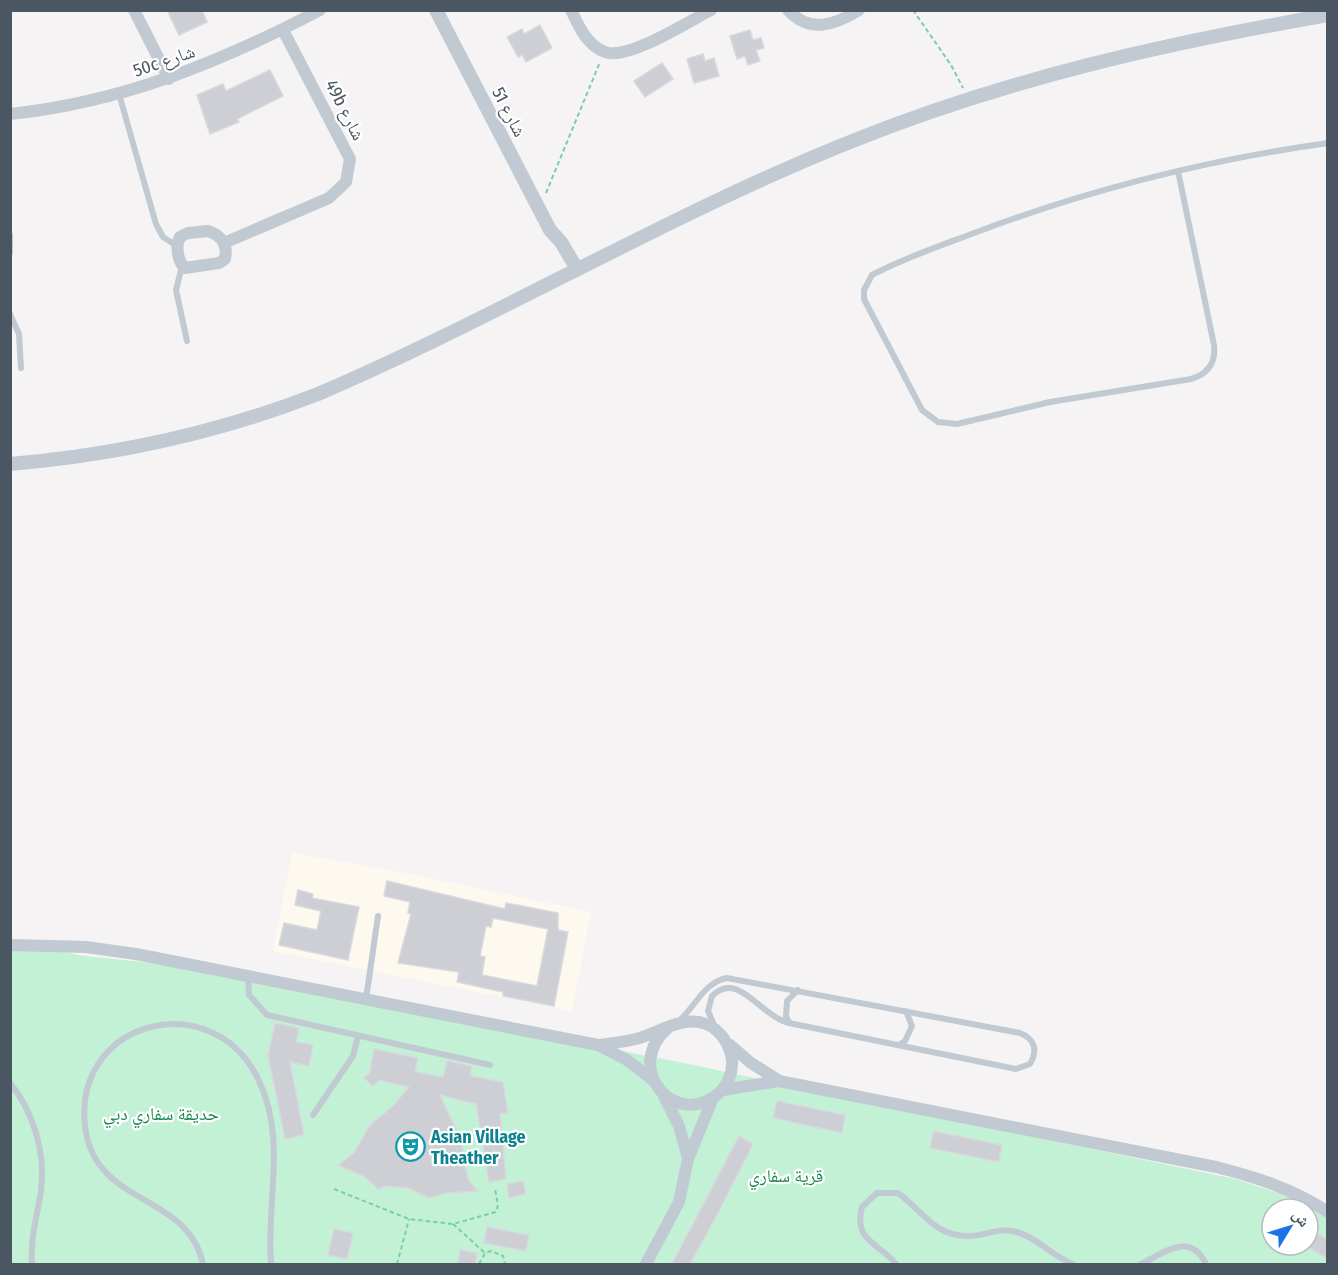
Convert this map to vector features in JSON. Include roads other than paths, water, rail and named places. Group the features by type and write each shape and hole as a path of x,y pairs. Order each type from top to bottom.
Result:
{"street":[{"path":"134,10 169,80"},
{"name":"50c شارع","path":"10,114 69,106 169,80 283,30 320,10"},
{"name":"شارع 51","path":"436,10 540,210 550,230 554,246 573,272"},
{"path":"571,10 586,38 604,52 613,54 630,51 711,10"},
{"path":"788,10 807,24 820,26 834,24 859,10"},
{"path":"10,464 92,455 162,443 280,409 356,378 797,164 969,98 1145,49 1328,15"},
{"name":"49b شارع","path":"224,243 329,198 346,182 350,171 346,148 283,30"},
{"path":"203,231 213,233 224,243 226,255 222,261 192,269 182,266 177,246 184,234 203,231"},
{"path":"10,945 86,947 126,952 598,1045 627,1060 653,1080 664,1095 679,1126 688,1159"},
{"path":"598,1045 634,1039 693,1021 722,1036 751,1064 779,1081 1216,1167 1264,1180 1328,1212"},
{"path":"653,1080 649,1056 653,1045 672,1026"},
{"path":"646,1264 679,1203 688,1159 732,1066 731,1053 722,1036"},
{"path":"664,1095 688,1104 718,1094 779,1081"}],"lane":[{"path":"119,94 156,224 163,237 177,246"},
{"path":"1178,171 1214,345 1213,363 1208,371 1191,379 1062,400 957,424 938,422 922,410 864,299 864,290 872,275 938,246 1017,217 1178,171 1328,142"},
{"path":"10,235 10,253"},
{"path":"182,266 176,290 187,341"},
{"path":"10,314 19,334 21,368"},
{"path":"366,999 378,916"},
{"path":"248,976 249,995 267,1015 490,1065"},
{"path":"672,1026 706,988 719,979 735,978 1020,1033 1033,1042 1034,1057 1030,1064 1016,1069 789,1023 766,1013 740,989 724,987 712,996 708,1003 708,1011 722,1036"},
{"path":"789,1023 786,1016 787,1001 798,990"},
{"path":"899,1046 905,1041 912,1026 906,1011"},
{"path":"203,1264 196,1242 183,1225 166,1211 125,1190 106,1173 93,1152 85,1128 87,1096 91,1080 102,1059 126,1037 140,1029 163,1023 187,1024 203,1028 231,1043 248,1060 260,1082 275,1138 269,1230 271,1264"},
{"path":"313,1115 353,1056 358,1036"},
{"path":"10,1083 28,1112 38,1137 42,1164 41,1191 31,1239 32,1264"},
{"path":"896,1264 866,1238 860,1228 862,1207 877,1193 898,1193 939,1230 961,1236 1011,1230 1028,1236 1054,1256 1073,1264"},
{"path":"1141,1264 1168,1250 1182,1246 1195,1251 1206,1264"}],"place":[{"name":"Asian Village Theather","path":"410,1147"}],"park label":[{"name":"حديقة سفاري دبي","path":"161,1114"},
{"name":"قرية سفاري","path":"786,1176"}]}
